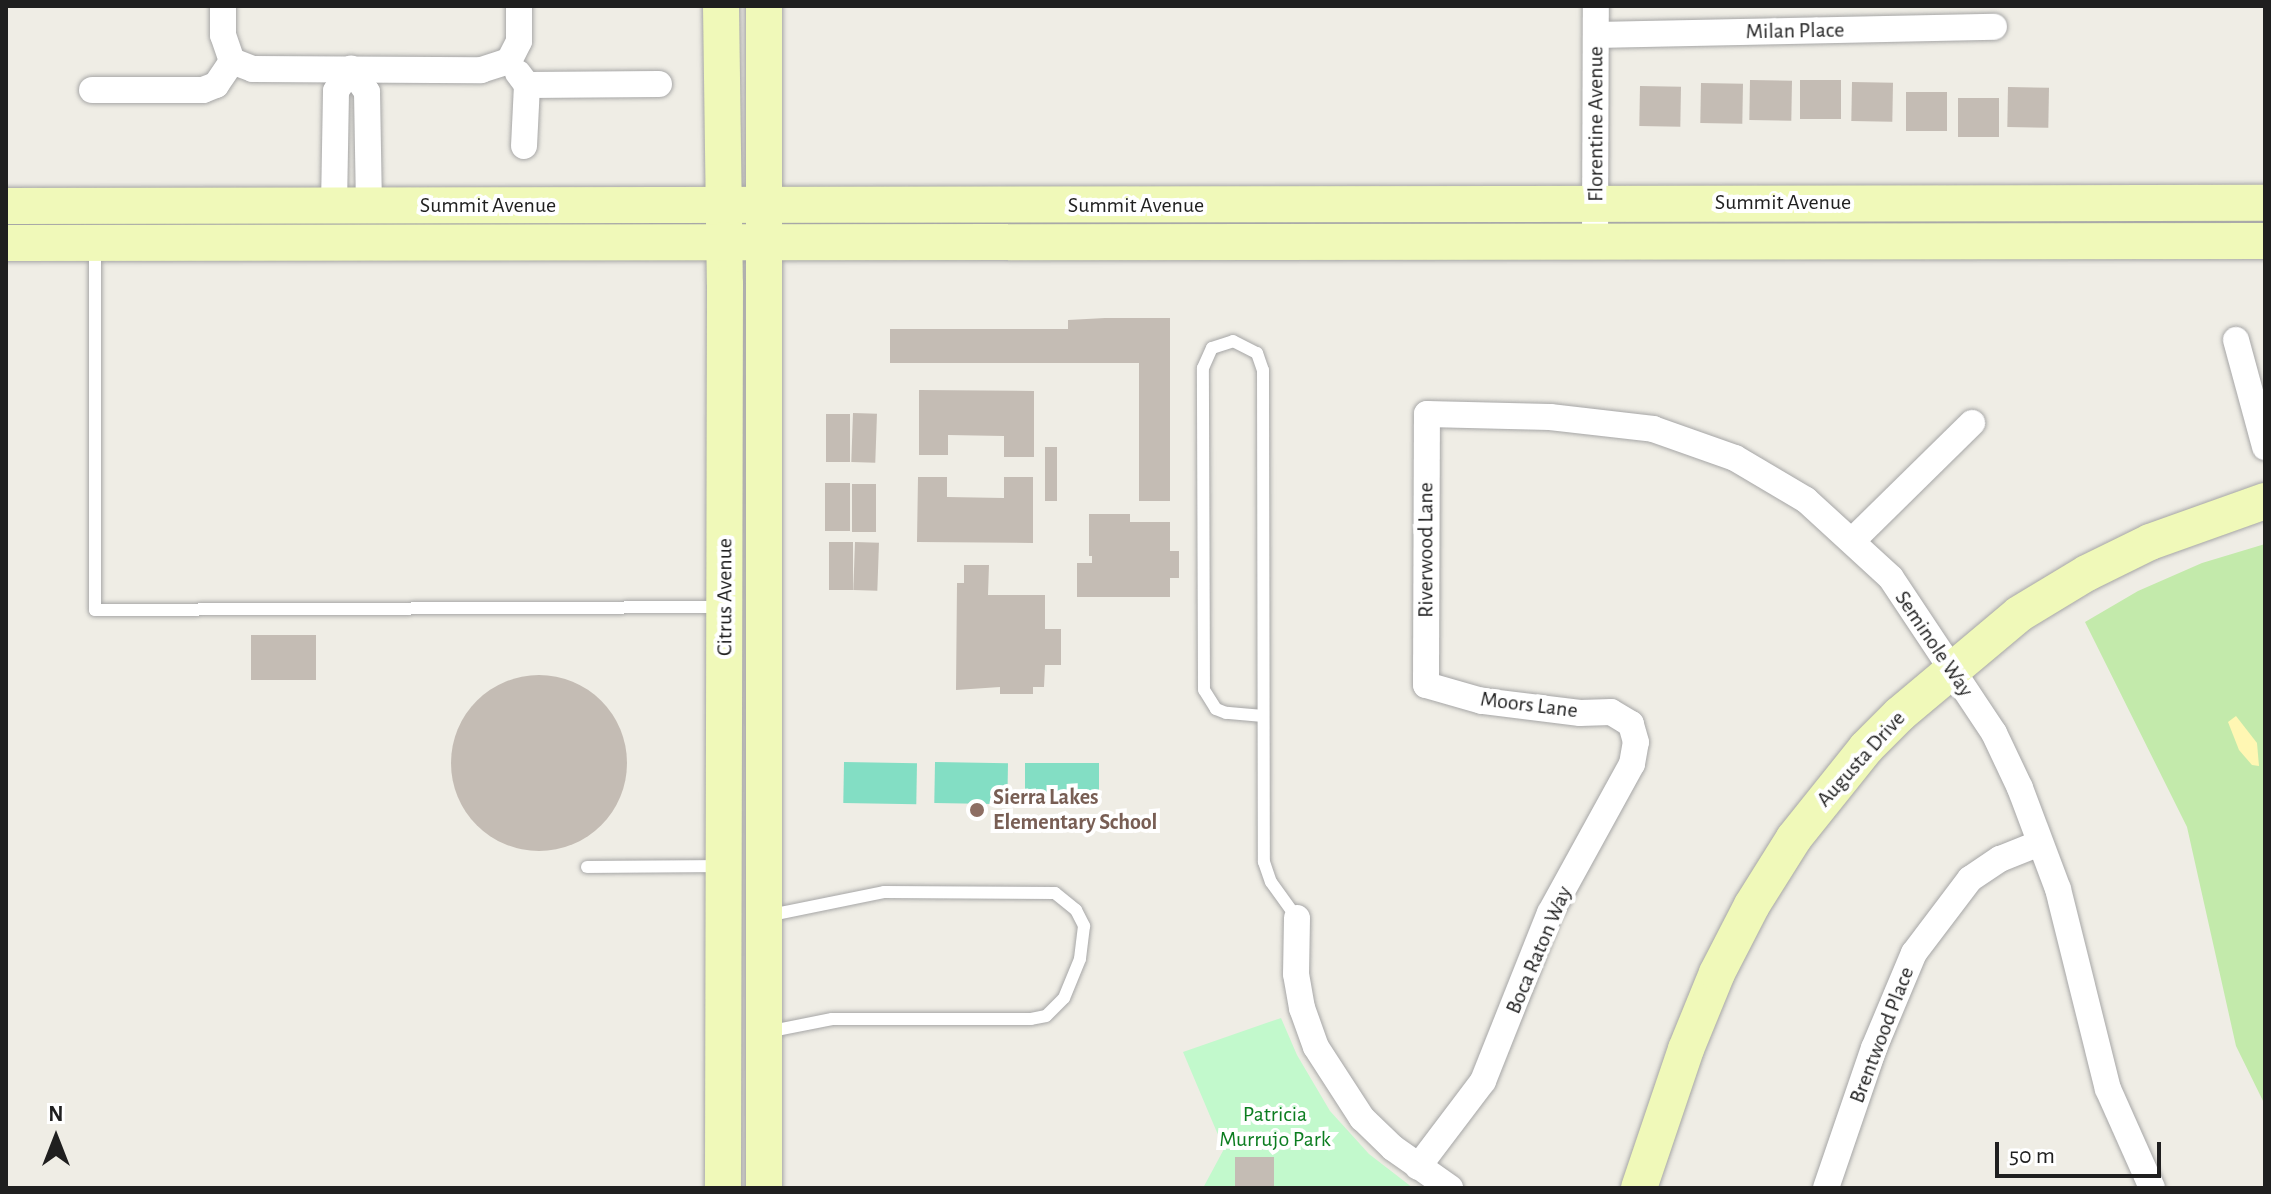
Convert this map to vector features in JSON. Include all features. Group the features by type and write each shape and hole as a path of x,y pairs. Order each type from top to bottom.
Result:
{"main road":[{"name":"Citrus Avenue","path":"721,6 725,607 723,1188"},
{"name":"Citrus Avenue","path":"764,6 764,1188"},
{"name":"Summit Avenue","path":"6,206 2265,203"},
{"name":"Summit Avenue","path":"6,243 2265,241"},
{"name":"Augusta Drive","path":"1639,1188 1686,1049 1717,973 1752,905 1794,838 1834,785 1900,714 2019,614 2087,573 2163,537 2265,501"}],"street":[{"path":"223,6 223,35 232,61"},
{"path":"232,61 253,69 481,70 509,61 519,41 519,6"},
{"name":"Florentine Avenue","path":"1595,242 1596,6"},
{"name":"Milan Place","path":"1596,35 1994,27"},
{"path":"92,90 203,90 216,85 232,61"},
{"path":"509,61 527,85 524,146"},
{"path":"351,69 367,92 368,123 352,206"},
{"path":"351,69 336,91 335,124 352,206"},
{"path":"527,85 659,84"},
{"path":"335,124 368,123"},
{"path":"2236,340 2265,447"},
{"name":"Seminole Way","path":"1427,414 1550,417 1653,429 1735,458 1806,500 1891,578 1994,733 2020,788 2058,889 2108,1089 2152,1188"},
{"name":"Riverwood Lane","path":"1426,685 1427,414"},
{"path":"1853,540 1972,423"},
{"name":"Moors Lane","path":"1426,685 1482,701 1580,713 1611,712 1631,724"},
{"name":"Boca Raton Way","path":"1418,1167 1483,1081 1550,913 1632,764 1636,742 1631,724"},
{"name":"Brentwood Place","path":"1826,1188 1889,1008 1914,953 1970,879 2000,859 2040,843"},
{"path":"1297,918 1296,974 1302,1008 1316,1047 1362,1118 1418,1167 1450,1188"}],"lane":[{"path":"95,243 95,610 725,607"},
{"path":"1263,716 1226,713 1216,709 1204,690 1203,368 1212,348 1233,341 1257,353 1263,370 1264,862 1271,882 1297,918"},
{"path":"587,867 724,866"},
{"path":"764,917 884,892 1055,893 1076,910 1084,926 1080,959 1064,998 1046,1016 1031,1019 832,1019 764,1032"}],"green space":[{"path":"2265,544 2265,1105 2236,1046 2187,827 2085,622 2138,591 2202,563"},
{"path":"844,762 917,763 916,804 843,803"},
{"path":"935,762 1008,763 1007,804 934,803"},
{"path":"1025,763 1099,763 1099,804 1025,804"},
{"name":"Patricia Murrujo Park","path":"1281,1018 1297,1055 1330,1111 1369,1154 1413,1188 1203,1188 1224,1149 1183,1052"}],"sand":[{"path":"2236,716 2257,743 2259,766 2252,765 2239,750 2228,722"}],"building":[{"path":"1750,80 1792,81 1791,121 1749,120"},
{"path":"1800,80 1841,80 1841,119 1800,119"},
{"path":"1852,82 1893,83 1892,122 1851,121"},
{"path":"1701,83 1743,84 1742,124 1700,123"},
{"path":"1640,86 1681,87 1680,127 1639,126"},
{"path":"2008,87 2049,88 2048,128 2007,127"},
{"path":"1906,92 1947,92 1947,131 1906,131"},
{"path":"1958,98 1999,98 1999,137 1958,137"},
{"path":"1170,318 1170,501 1139,501 1139,363 890,363 890,329 1068,329 1068,320"},
{"path":"919,390 1034,391 1034,457 1004,457 1004,436 948,435 948,455 919,455"},
{"path":"853,413 877,414 875,463 851,462"},
{"path":"826,414 850,414 850,462 826,462"},
{"path":"1045,447 1057,447 1057,501 1045,501"},
{"path":"918,477 947,477 947,497 1004,498 1004,477 1033,477 1033,543 917,542"},
{"path":"825,483 850,483 850,531 825,531"},
{"path":"852,484 876,484 876,532 852,532"},
{"path":"1089,514 1130,514 1130,522 1170,522 1170,551 1179,551 1179,578 1170,578 1170,597 1077,597 1077,563 1092,563 1092,556 1089,556"},
{"path":"829,542 853,542 853,590 829,590"},
{"path":"855,542 879,543 877,591 853,590"},
{"path":"964,565 989,565 988,595 1045,595 1045,629 1061,629 1061,665 1045,665 1044,687 1033,687 1033,694 1000,694 1000,687 956,690 957,583 964,583"},
{"path":"251,635 316,635 316,680 251,680"},
{"path":"539,675 573,681 601,701 621,729 627,763 621,797 601,825 573,845 539,851 505,845 477,825 457,797 451,763 457,729 477,701 505,681"},
{"path":"1235,1157 1274,1157 1274,1188 1235,1188"}],"place":[{"name":"Sierra Lakes Elementary School","path":"977,810"}]}
